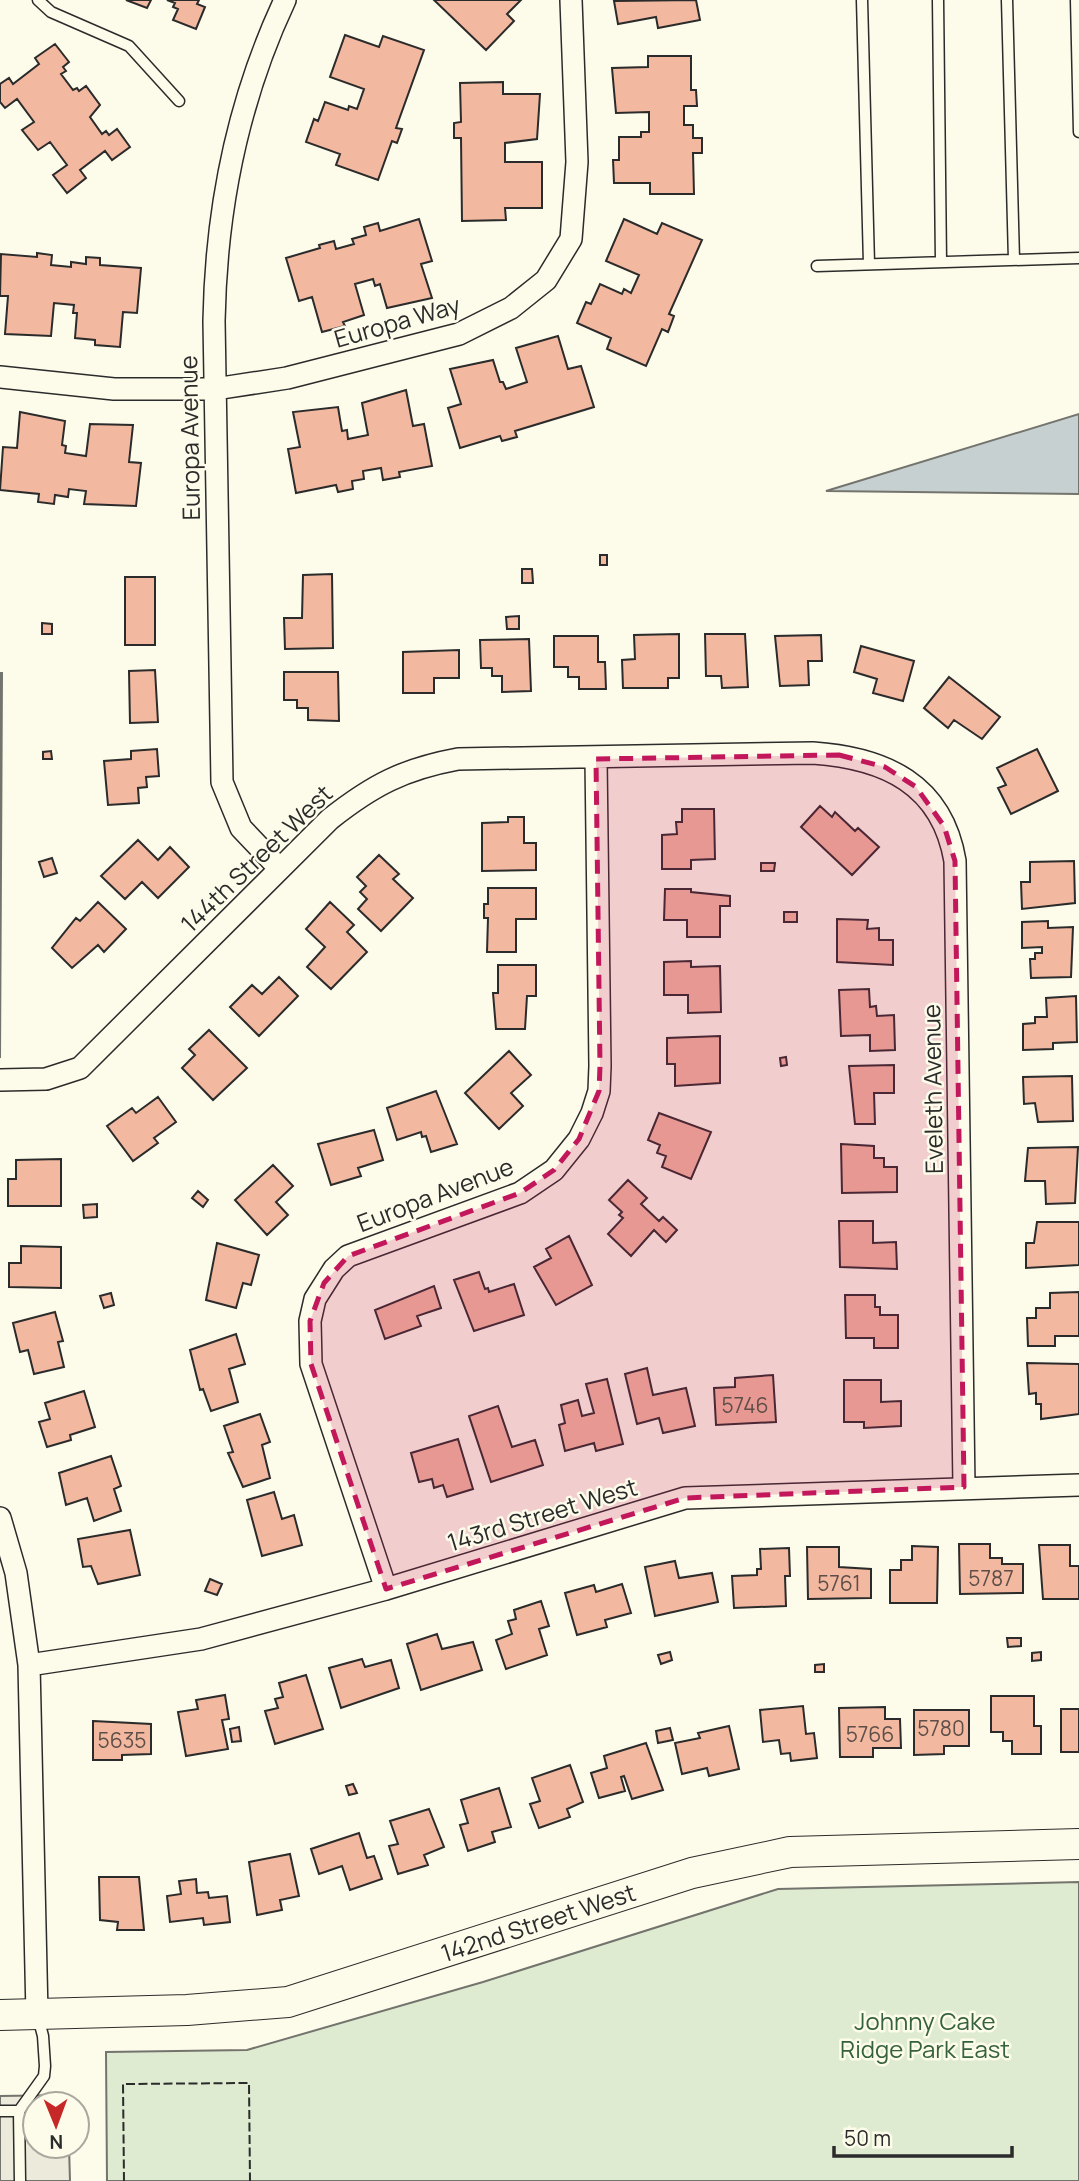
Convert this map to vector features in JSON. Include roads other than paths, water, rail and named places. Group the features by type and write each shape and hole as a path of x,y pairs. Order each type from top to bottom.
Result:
{"street":[{"name":"Europa Avenue","path":"279,868 242,828 222,782 215,271 223,196 250,85 285,0"},
{"name":"Europa Way","path":"0,377 114,389 215,389 287,378 459,334 511,308 546,280 571,239 578,162 571,0"},
{"name":"144th Street West","path":"0,1080 46,1079 80,1068 330,819 360,795 405,771 458,759 839,755"},
{"name":"Eveleth Avenue","path":"839,755 885,766 916,787 944,826 952,843 955,862 964,1487"},
{"name":"Europa Avenue","path":"386,1589 311,1364 310,1321 324,1283 348,1256 520,1193 554,1170 579,1139 592,1114 599,1079 596,759"},
{"name":"143rd Street West","path":"29,1665 201,1639 386,1589 685,1497 1079,1485"},
{"path":"0,1518 16,1573 29,1665 37,2014"},
{"name":"142nd Street West","path":"0,2015 187,2010 288,2002 692,1873 790,1852 1079,1844"}],"lane":[{"path":"37,0 51,12 129,46 179,101"},
{"path":"862,0 869,264"},
{"path":"938,0 941,262"},
{"path":"1007,0 1014,260"},
{"path":"1076,0 1079,132"},
{"path":"817,266 1079,258"},
{"path":"20,2181 19,2111 44,2076 43,2036 37,2014"},
{"path":"0,2111 19,2111"}],"park label":[{"name":"Johnny Cake Ridge Park East","path":"925,2034"}]}
